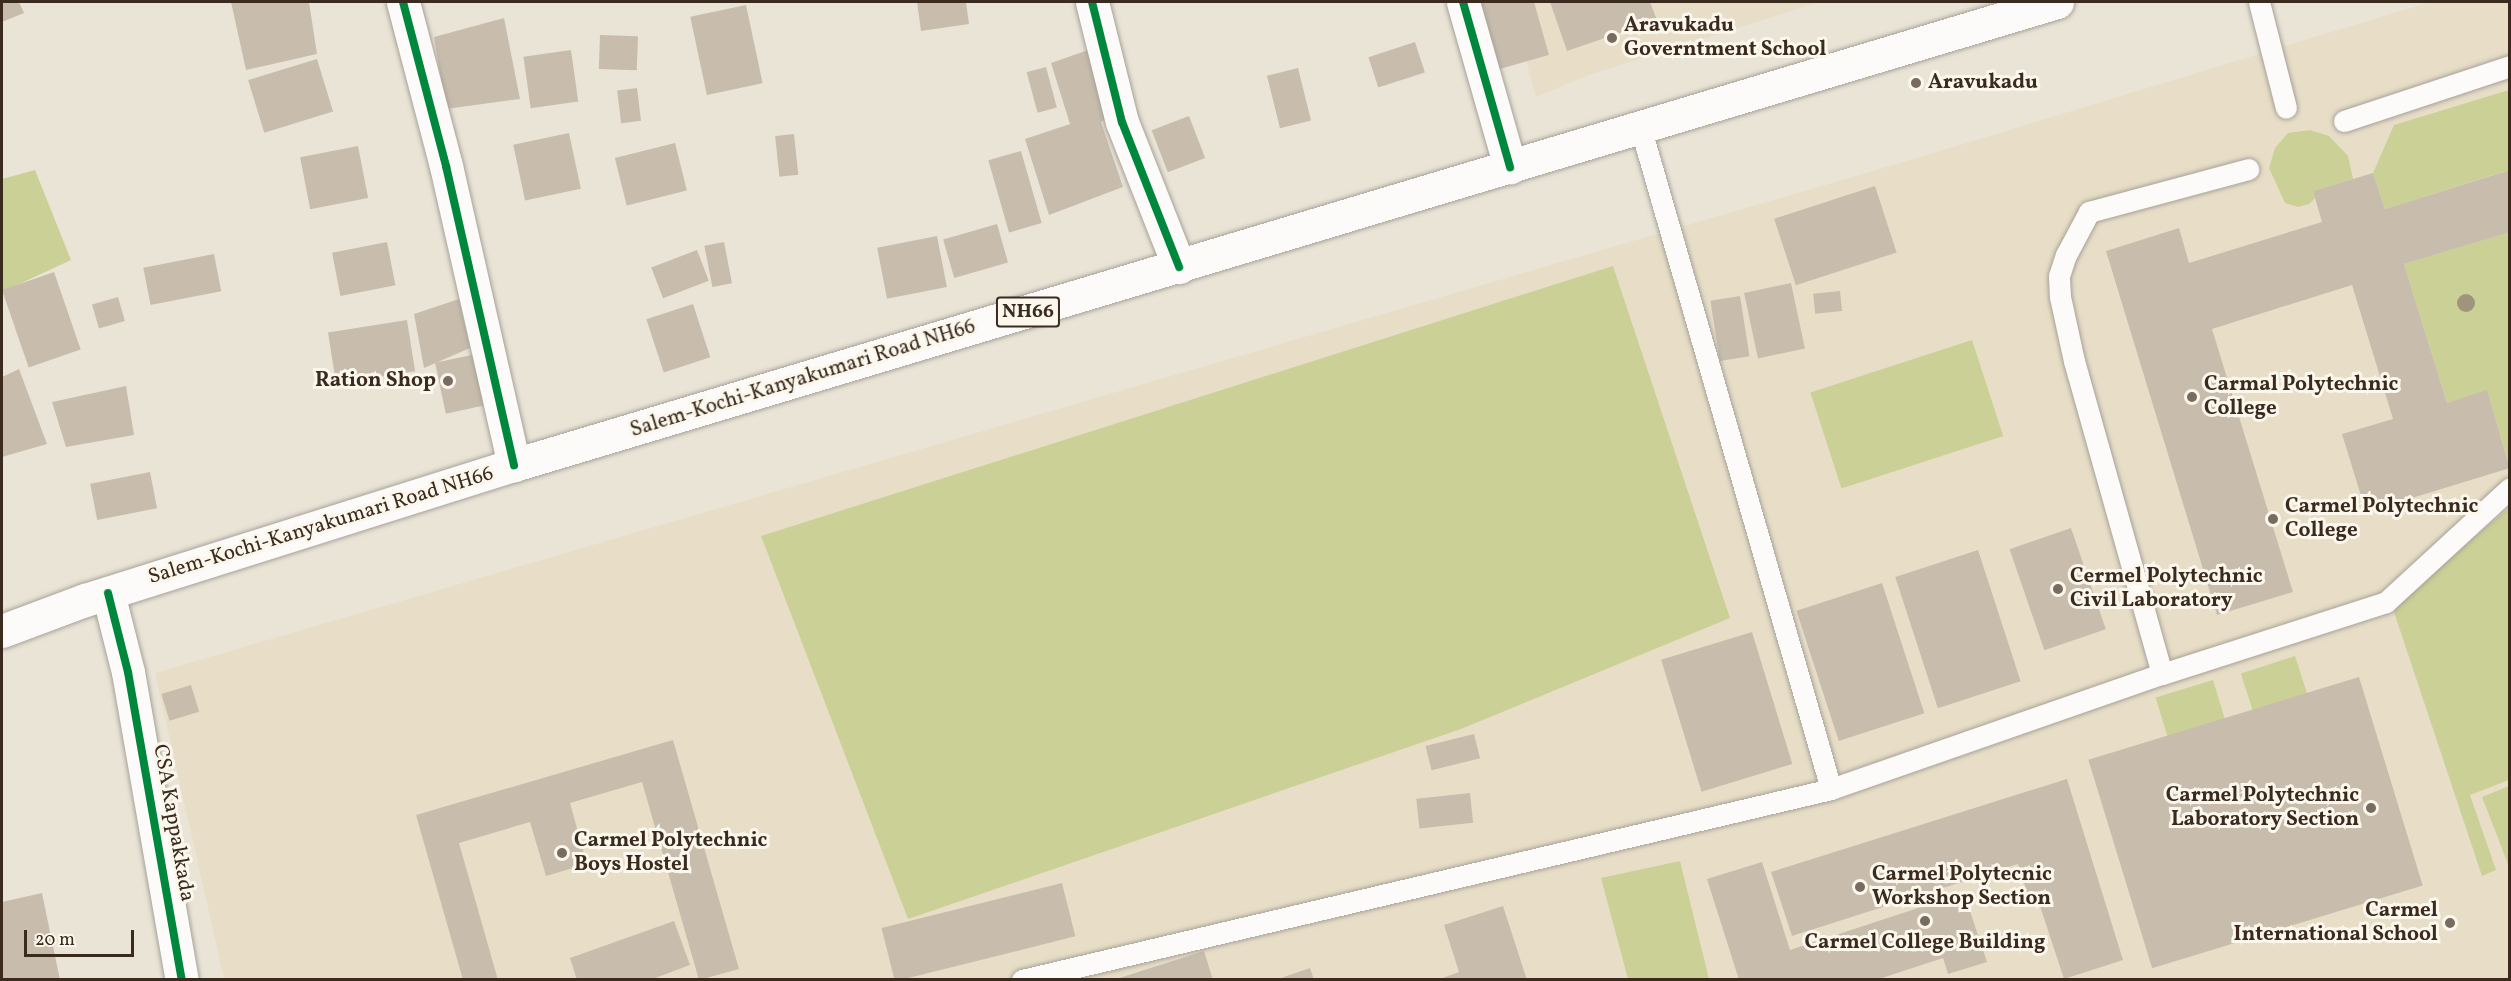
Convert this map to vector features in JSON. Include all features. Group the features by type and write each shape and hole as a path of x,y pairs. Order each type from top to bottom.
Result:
{"main road":[{"path":"404,2 446,166 514,465"},
{"path":"1092,2 1122,122 1179,267"},
{"path":"1463,2 1510,168"},
{"name":"Salem-Kochi-Kanyakumari Road NH66","path":"2,631 108,593 514,465 1510,168 2017,7 2057,2"},
{"name":"CSA Kappakkada","path":"108,593 128,672 182,980"}],"lane":[{"path":"2259,2 2286,108"},
{"path":"2344,121 2510,66"},
{"path":"1640,126 1831,789"},
{"path":"2162,674 2074,361 2060,297 2059,276 2066,255 2089,212 2248,169"},
{"path":"1023,980 1831,789 2162,674 2385,602 2510,488"}],"shaded area":[{"name":"Aravukadu Governtment School","path":"1510,2 1819,2 1589,75 1536,97"},
{"path":"2430,2 2509,2 2509,979 224,979 155,673 1917,158"}],"green space":[{"path":"2509,90 2509,170 2385,209 2373,173 2394,125"},
{"path":"2310,130 2329,136 2348,156 2353,179 2313,191 2315,198 2309,204 2298,207 2285,203 2269,168 2275,148 2288,133"},
{"path":"35,170 71,260 2,292 2,179"},
{"path":"2509,232 2509,463 2487,391 2447,403 2404,264"},
{"path":"1613,266 1730,618 1461,729 908,919 761,536"},
{"path":"1972,340 2003,436 1842,489 1810,393"},
{"path":"2509,508 2509,780 2470,795 2496,870 2482,876 2392,606"},
{"path":"2295,656 2307,694 2253,712 2241,674"},
{"path":"2213,680 2225,720 2168,738 2156,698"},
{"path":"2509,786 2510,863 2508,864 2482,797"},
{"path":"1680,861 1709,979 1628,979 1601,878"}],"building":[{"path":"2,2 19,2 24,13 2,22"},
{"path":"231,2 309,2 317,54 246,70"},
{"path":"917,2 966,2 969,24 921,31"},
{"path":"1468,2 1534,2 1549,55 1489,72"},
{"path":"1550,2 1650,2 1657,20 1567,51"},
{"path":"746,5 763,83 707,95 690,17"},
{"path":"504,18 520,99 446,109 434,37"},
{"path":"600,35 638,36 637,70 599,69"},
{"path":"1415,42 1425,72 1378,88 1368,57"},
{"path":"1091,49 1111,116 1101,122 1123,187 1049,215 1025,139 1070,124 1051,63"},
{"path":"571,50 578,101 531,108 523,57"},
{"path":"317,59 333,112 264,133 248,80"},
{"path":"1046,67 1057,108 1038,113 1027,72"},
{"path":"1298,68 1311,120 1280,128 1267,76"},
{"path":"637,88 641,121 621,123 617,90"},
{"path":"1189,116 1205,158 1168,172 1152,130"},
{"path":"569,133 581,189 525,201 513,145"},
{"path":"794,134 798,175 779,177 775,136"},
{"path":"675,143 687,191 627,206 615,158"},
{"path":"358,146 368,198 310,209 300,157"},
{"path":"1021,151 1042,223 1009,232 988,160"},
{"name":"Carmal Polytechnic College","path":"2510,170 2510,232 2404,264 2447,403 2487,390 2510,468 2366,512 2342,434 2393,419 2352,285 2212,329 2293,592 2217,615 2106,251 2179,228 2189,263 2322,222 2313,191 2373,173 2385,209"},
{"path":"1875,186 1897,253 1796,285 1774,219"},
{"path":"997,224 1008,262 954,278 943,239"},
{"path":"937,236 947,287 887,299 877,248"},
{"path":"387,242 395,285 340,296 332,253"},
{"path":"724,242 732,283 712,287 704,246"},
{"path":"697,250 709,281 663,298 651,268"},
{"path":"214,254 221,291 151,305 143,268"},
{"path":"54,272 81,350 29,367 2,290"},
{"path":"1791,283 1805,349 1758,359 1744,293"},
{"path":"1840,291 1842,311 1815,314 1813,294"},
{"path":"1740,296 1750,356 1720,361 1710,301"},
{"path":"118,297 125,321 99,328 92,304"},
{"path":"459,299 470,348 424,368 414,314"},
{"path":"693,304 710,357 664,372 646,319"},
{"path":"407,320 415,371 336,384 328,333"},
{"path":"481,353 492,404 446,414 435,363"},
{"path":"19,369 47,444 2,457 2,377"},
{"path":"126,386 134,435 66,447 52,402"},
{"path":"150,472 157,508 97,520 90,484"},
{"name":"Cermel Polytechnic Civil Laboratory","path":"2071,528 2106,629 2044,650 2010,549"},
{"path":"1978,550 2021,681 1938,708 1895,577"},
{"path":"1882,583 1924,713 1839,741 1796,611"},
{"path":"1752,632 1792,764 1701,792 1661,660"},
{"path":"2359,677 2423,885 2152,968 2088,760"},
{"path":"191,685 199,712 170,721 161,694"},
{"path":"1474,734 1480,758 1432,770 1425,746"},
{"name":"Carmel Polytechnic Boys Hostel","path":"673,740 739,969 699,980 642,782 570,803 587,864 546,876 530,822 459,843 498,980 463,980 416,815"},
{"name":"Carmel Polytecnic Workshop Section","path":"2067,779 2123,960 2064,979 2039,903 2031,905 2018,864 1792,936 1771,872"},
{"path":"1470,793 1473,823 1419,828 1416,799"},
{"name":"Carmel College Building","path":"1762,862 1790,950 1964,893 1987,962 1948,974 1943,958 1876,980 1739,980 1707,879"},
{"path":"1062,883 1075,936 894,980 882,928"},
{"path":"42,893 60,980 2,980 2,902"},
{"path":"1503,906 1527,980 1437,980 1459,972 1444,925"},
{"path":"674,921 690,965 650,980 577,980 570,958"},
{"path":"1204,951 1213,980 1116,979"},
{"path":"1310,968 1314,980 1278,980 1278,979"}],"cycle path":[{"path":"403,2 446,166 514,465"},
{"path":"1092,2 1122,122 1179,267"},
{"path":"1463,2 1510,167"},
{"path":"108,593 128,672 182,980"}],"place":[{"name":"Aravukadu Governtment School","path":"1612,38"},
{"name":"Aravukadu","path":"1916,83"},
{"name":"Ration Shop","path":"448,381"},
{"name":"Carmal Polytechnic College","path":"2192,397"},
{"name":"Carmel Polytechnic College","path":"2273,519"},
{"name":"Cermel Polytechnic Civil Laboratory","path":"2058,589"},
{"name":"Carmel Polytechnic Laboratory Section","path":"2371,808"},
{"name":"Carmel Polytechnic Boys Hostel","path":"562,853"},
{"name":"Carmel Polytecnic Workshop Section","path":"1860,887"},
{"name":"Carmel College Building","path":"1925,921"},
{"name":"Carmel International School","path":"2450,923"}]}
